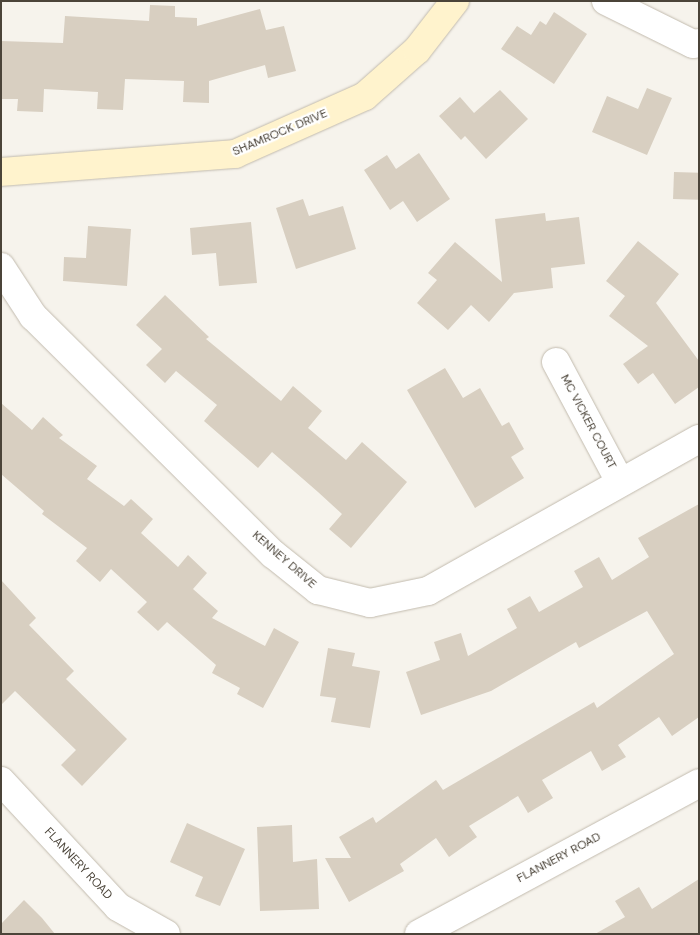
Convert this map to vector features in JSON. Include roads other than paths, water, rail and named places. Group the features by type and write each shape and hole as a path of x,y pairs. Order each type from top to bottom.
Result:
{"street":[{"name":"SHAMROCK DRIVE","path":"1,172 235,154 365,96 417,50 455,1"},
{"path":"606,1 693,44 699,43"},
{"name":"KENNEY DRIVE","path":"1,268 33,316 273,554 318,590 370,603 428,591 699,439"},
{"name":"MC VICKER COURT","path":"556,362 620,482"},
{"name":"FLANNERY ROAD","path":"1,781 118,907 166,934"},
{"name":"FLANNERY ROAD","path":"419,934 699,782"}]}
